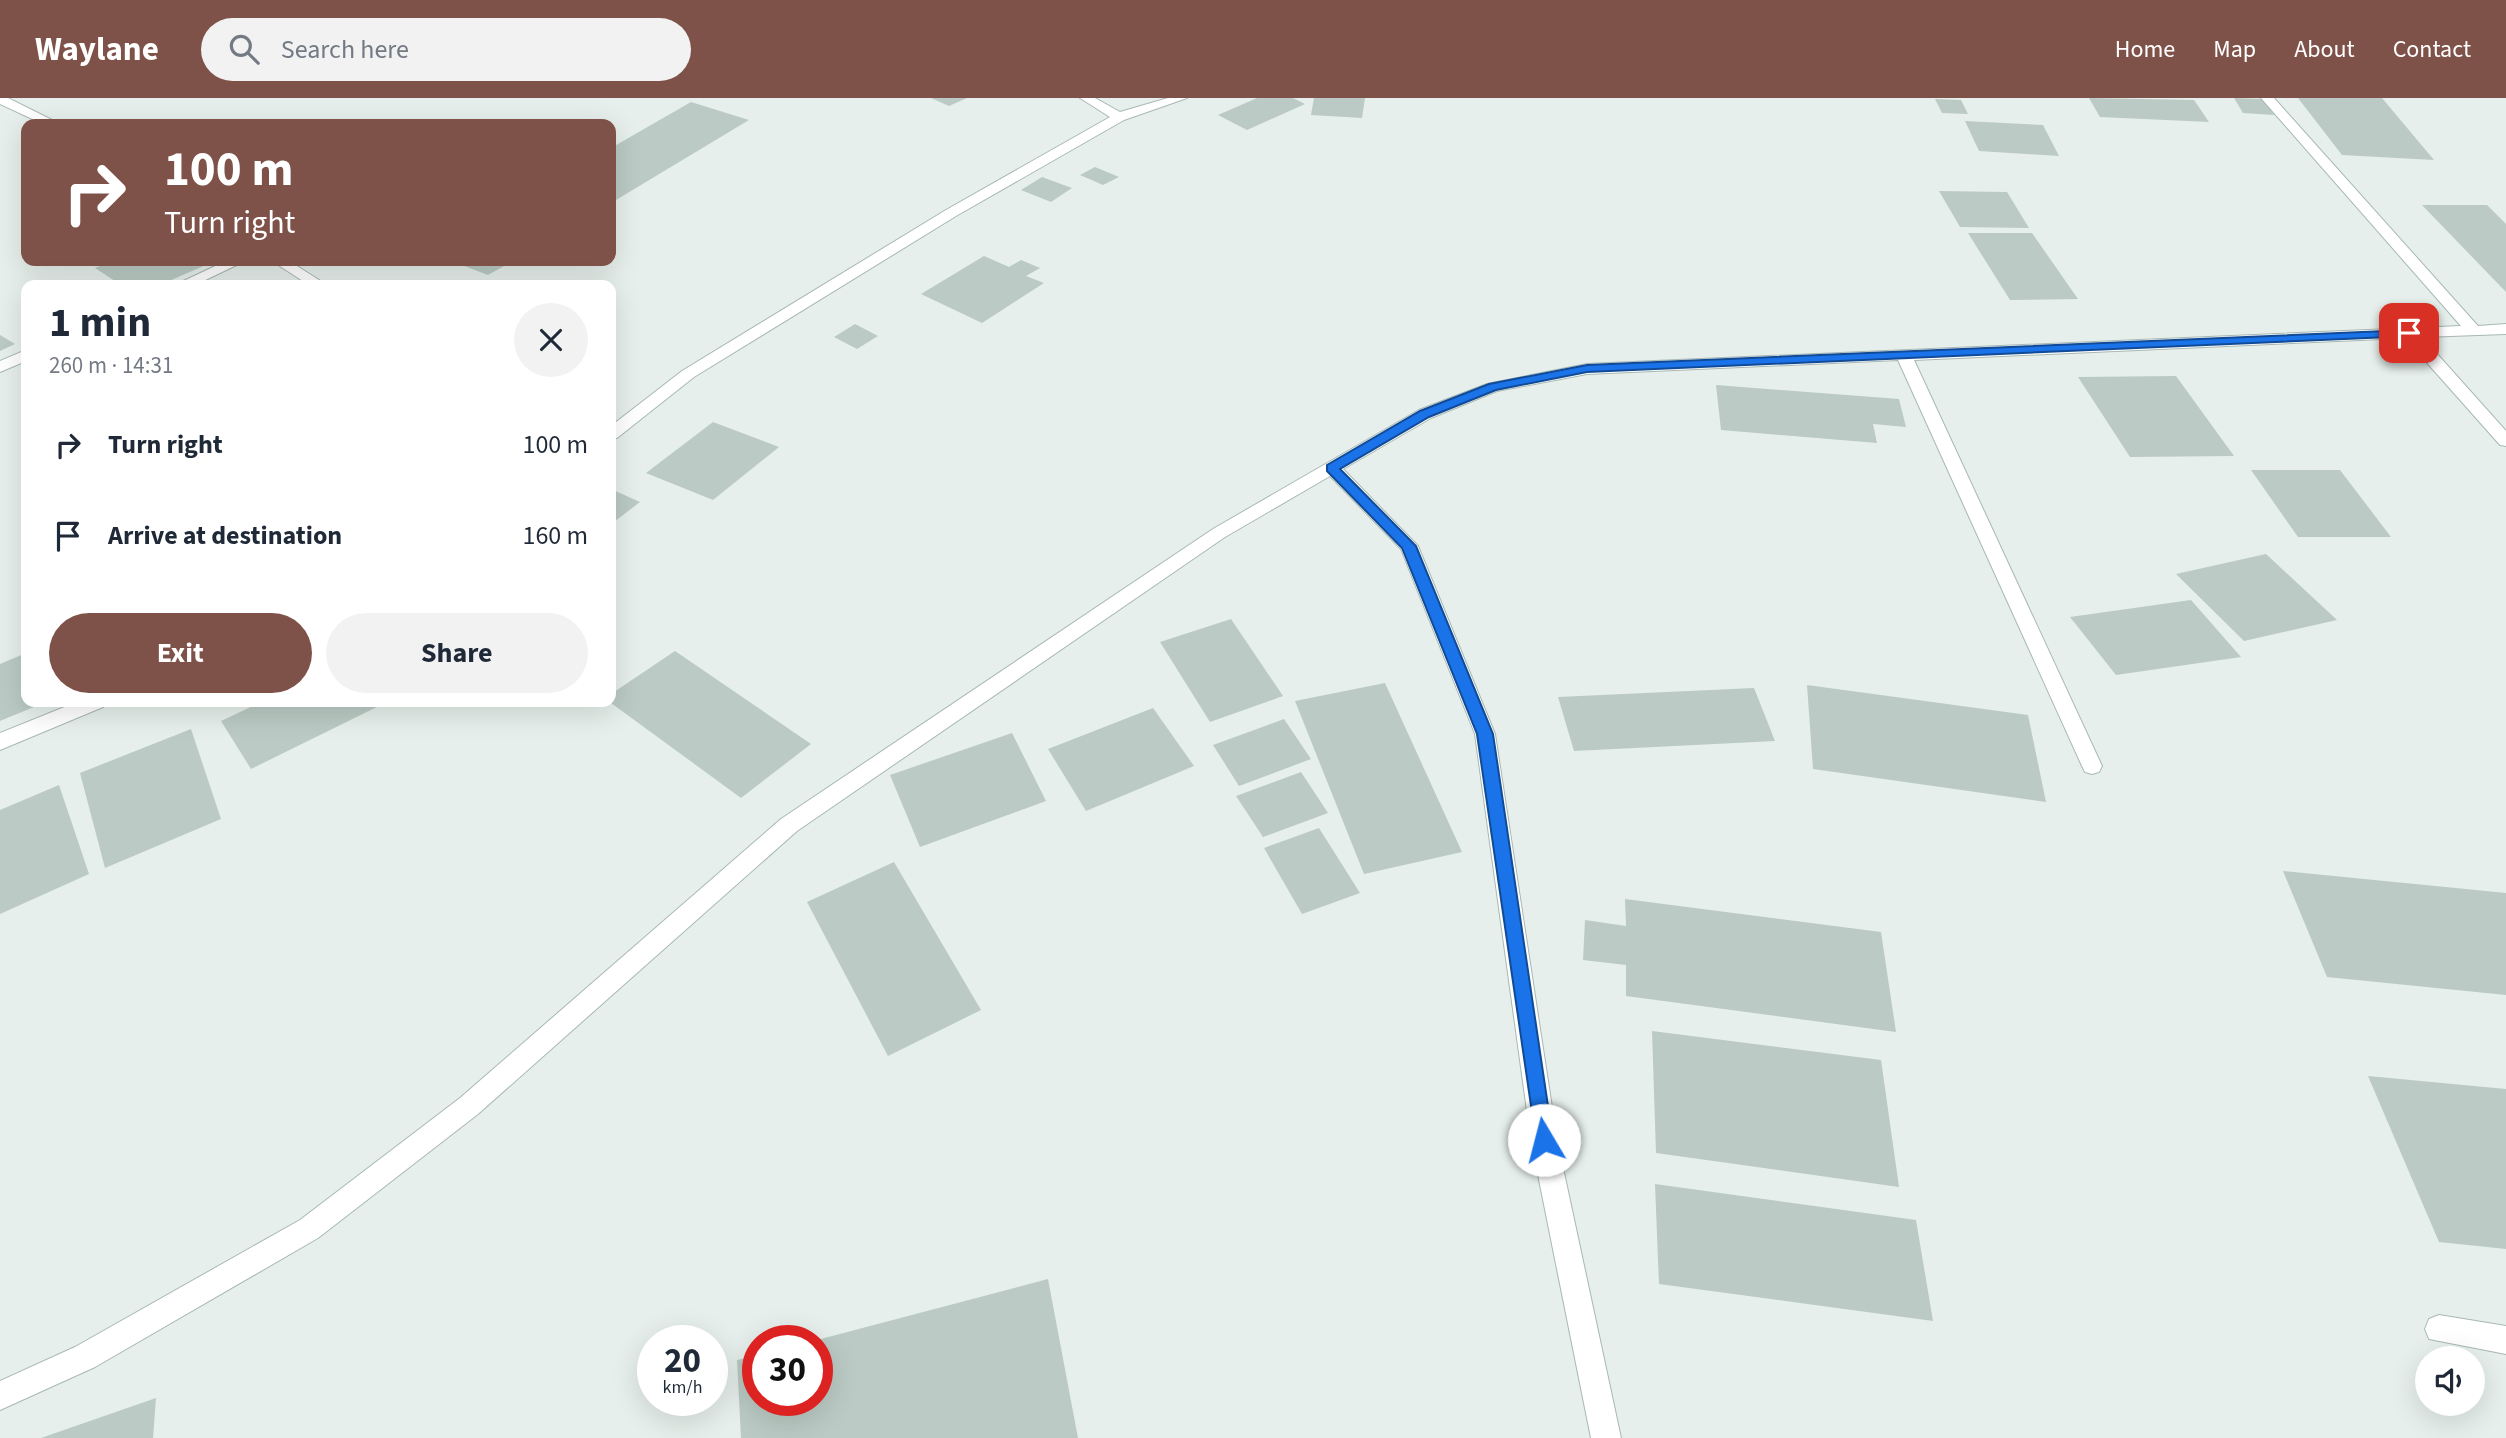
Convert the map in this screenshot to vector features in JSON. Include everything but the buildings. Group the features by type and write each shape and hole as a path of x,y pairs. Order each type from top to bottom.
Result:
{"street":[{"path":"1086,98 1119,117"},
{"path":"616,430 688,374 951,214 1119,117 1181,98"},
{"path":"2267,98 2474,331"},
{"path":"0,99 42,119"},
{"path":"194,280 227,266"},
{"path":"287,266 311,280"},
{"path":"0,1396 85,1357 309,1229 470,1106 789,825 1219,533 1425,414 1493,387 1587,369 2506,329"},
{"path":"2409,333 2506,441"},
{"path":"1904,355 2092,766"},
{"path":"0,367 21,357"},
{"path":"1332,468 1409,546 1485,734 1544,1140 1606,1438"},
{"path":"0,742 84,707"},
{"path":"2439,1329 2506,1340"}],"route":[{"path":"1544,1140 1485,734 1409,546 1332,468 1425,414 1493,387 1587,369 2409,333"}]}
